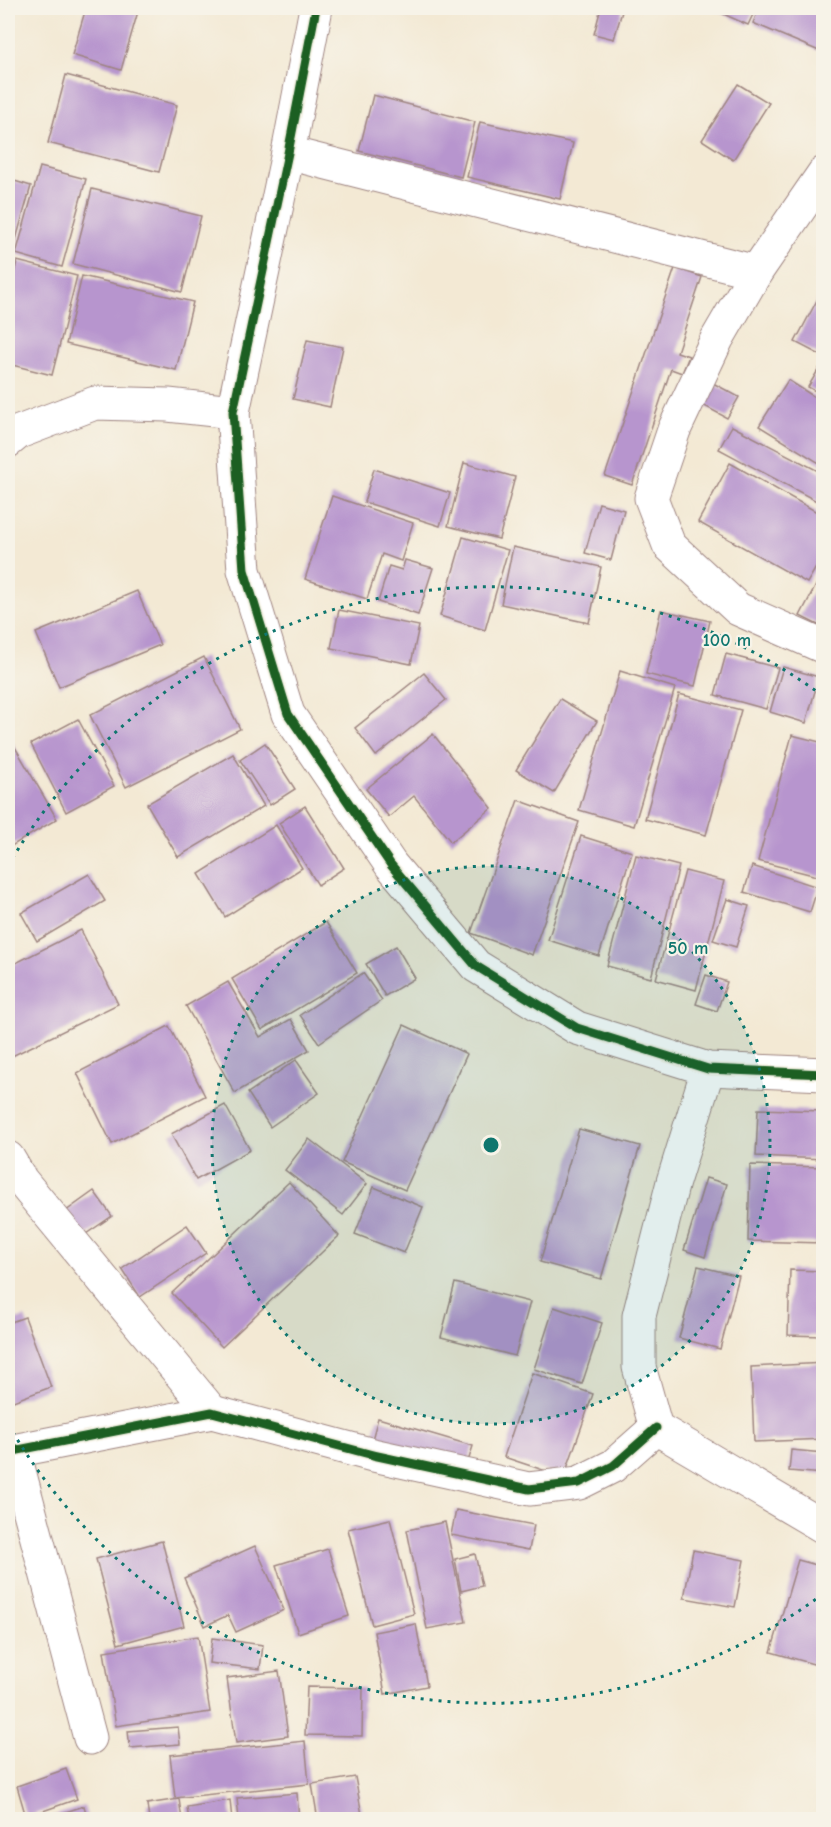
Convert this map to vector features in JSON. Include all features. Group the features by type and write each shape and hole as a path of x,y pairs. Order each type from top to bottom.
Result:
{"street":[{"path":"316,8 233,412 244,570 288,714 391,866 476,966 577,1029 708,1069 824,1074"},
{"path":"288,153 756,273"},
{"path":"824,173 756,273 717,339 674,429 651,498 669,545 738,609 824,647"},
{"path":"8,441 19,432 96,403 168,405 233,412"},
{"path":"708,1069 674,1182 639,1316 639,1367 656,1428 824,1527"},
{"path":"8,1158 21,1180 212,1412"},
{"path":"90,1738 11,1452 212,1412 373,1455 529,1489 579,1483 613,1466 656,1428"}],"building":[{"path":"86,8 139,8 121,70 72,55"},
{"path":"601,8 623,8 614,39 594,34"},
{"path":"710,8 756,8 748,25"},
{"path":"759,8 824,8 824,53 753,23"},
{"path":"66,75 177,105 159,172 48,143"},
{"path":"738,84 769,103 733,160 702,140"},
{"path":"373,95 475,122 461,177 359,151"},
{"path":"480,122 573,143 560,199 467,177"},
{"path":"40,167 86,179 62,267 16,254"},
{"path":"8,179 31,186 8,268"},
{"path":"92,189 201,216 182,292 73,264"},
{"path":"17,261 77,276 52,375 8,364 8,300"},
{"path":"675,268 702,277 677,352 689,356 682,373 671,369 632,485 605,476"},
{"path":"82,276 193,302 176,370 66,344"},
{"path":"824,287 824,357 795,342"},
{"path":"307,340 343,347 330,407 293,399"},
{"path":"820,367 824,369 824,396 808,387"},
{"path":"788,380 824,403 824,466 759,426"},
{"path":"711,382 739,397 727,418 699,403"},
{"path":"732,426 824,474 824,505 719,449"},
{"path":"464,463 515,477 499,539 448,526"},
{"path":"730,463 824,516 824,554 807,583 698,522"},
{"path":"374,469 450,493 440,526 364,502"},
{"path":"332,496 413,523 401,561 382,554 367,599 305,579"},
{"path":"599,503 624,510 611,560 585,553"},
{"path":"463,537 508,550 485,630 440,616"},
{"path":"513,547 601,567 589,623 501,604"},
{"path":"405,560 433,568 418,615 378,602 389,566 402,570"},
{"path":"824,570 824,628 800,616"},
{"path":"137,591 160,645 59,687 36,633"},
{"path":"339,610 419,626 411,664 331,648"},
{"path":"661,610 710,621 695,686 646,674"},
{"path":"726,654 778,668 766,709 715,695"},
{"path":"204,657 240,729 126,787 90,715"},
{"path":"783,667 819,677 806,723 770,712"},
{"path":"620,671 675,688 634,826 579,810"},
{"path":"424,673 446,700 376,756 355,728"},
{"path":"679,694 741,710 706,835 645,819"},
{"path":"560,699 597,721 554,793 516,770"},
{"path":"78,719 114,786 66,812 31,744"},
{"path":"433,734 492,808 451,842 414,796 389,817 366,789"},
{"path":"792,735 824,743 824,866 821,877 758,861"},
{"path":"12,742 57,819 8,848 8,744"},
{"path":"265,743 295,789 270,805 240,760"},
{"path":"233,754 264,806 178,857 147,804"},
{"path":"518,800 579,822 532,955 471,933"},
{"path":"305,806 344,868 318,885 279,823"},
{"path":"276,825 302,868 225,917 199,874"},
{"path":"581,836 632,852 599,956 548,940"},
{"path":"636,855 679,866 651,978 607,966"},
{"path":"752,866 818,887 810,912 744,892"},
{"path":"685,871 724,881 696,990 656,979"},
{"path":"89,874 105,901 37,941 21,913"},
{"path":"727,899 749,906 736,947 713,940"},
{"path":"326,922 357,973 262,1030 232,979"},
{"path":"81,930 118,1004 8,1058 8,967"},
{"path":"396,946 415,978 385,996 366,964"},
{"path":"363,973 382,1000 319,1043 300,1015"},
{"path":"706,975 727,982 717,1011 696,1004"},
{"path":"228,982 260,1037 291,1019 309,1050 235,1093 186,1006"},
{"path":"404,1025 467,1054 405,1190 342,1162"},
{"path":"169,1026 205,1096 112,1144 77,1073"},
{"path":"296,1060 319,1093 270,1127 248,1093"},
{"path":"225,1105 250,1150 196,1180 171,1134"},
{"path":"758,1109 824,1111 824,1159 756,1156"},
{"path":"579,1129 640,1146 601,1279 540,1262"},
{"path":"309,1139 367,1184 343,1215 285,1170"},
{"path":"750,1165 824,1167 824,1243 748,1241"},
{"path":"706,1178 727,1184 705,1257 684,1250"},
{"path":"289,1182 339,1236 222,1347 172,1293"},
{"path":"374,1187 423,1207 404,1253 355,1234"},
{"path":"94,1191 112,1216 80,1238 62,1214"},
{"path":"187,1225 206,1253 140,1297 122,1269"},
{"path":"698,1266 739,1276 720,1349 679,1338"},
{"path":"790,1270 824,1271 824,1336 788,1335"},
{"path":"455,1283 530,1302 515,1356 441,1337"},
{"path":"554,1307 602,1323 582,1384 534,1369"},
{"path":"25,1317 51,1387 8,1403 8,1323"},
{"path":"824,1363 824,1439 754,1442 751,1367"},
{"path":"532,1373 593,1394 564,1477 504,1457"},
{"path":"378,1418 473,1446 465,1471 371,1443"},
{"path":"791,1450 824,1453 824,1474 789,1471"},
{"path":"456,1510 534,1525 529,1550 451,1535"},
{"path":"390,1519 414,1614 372,1625 348,1529"},
{"path":"445,1522 466,1622 427,1629 407,1530"},
{"path":"162,1541 184,1626 118,1644 96,1559"},
{"path":"255,1546 284,1610 236,1632 228,1615 205,1626 184,1578"},
{"path":"328,1549 349,1616 298,1633 276,1565"},
{"path":"693,1550 744,1560 735,1607 684,1598"},
{"path":"475,1554 482,1586 461,1591 455,1559"},
{"path":"798,1560 824,1567 824,1667 771,1652"},
{"path":"416,1624 427,1686 385,1694 374,1632"},
{"path":"198,1636 210,1712 116,1726 104,1651"},
{"path":"212,1638 263,1645 260,1669 209,1663"},
{"path":"279,1671 288,1736 236,1743 227,1678"},
{"path":"307,1687 363,1688 362,1736 305,1735"},
{"path":"178,1727 180,1744 130,1748 128,1731"},
{"path":"305,1741 309,1784 175,1798 170,1755"},
{"path":"66,1769 77,1799 26,1817 17,1786"},
{"path":"355,1777 363,1820 318,1820 312,1784"},
{"path":"297,1793 299,1820 239,1820 237,1798"},
{"path":"179,1799 182,1820 149,1820 147,1804"},
{"path":"230,1800 232,1820 189,1820 187,1807"},
{"path":"84,1806 88,1820 44,1820 44,1819"}],"cycle path":[{"path":"316,8 233,412 244,570 288,714 391,865 476,966 577,1028 708,1069 824,1074"},
{"path":"8,1452 212,1412 373,1455 529,1489 579,1483 613,1466 656,1428"}]}
